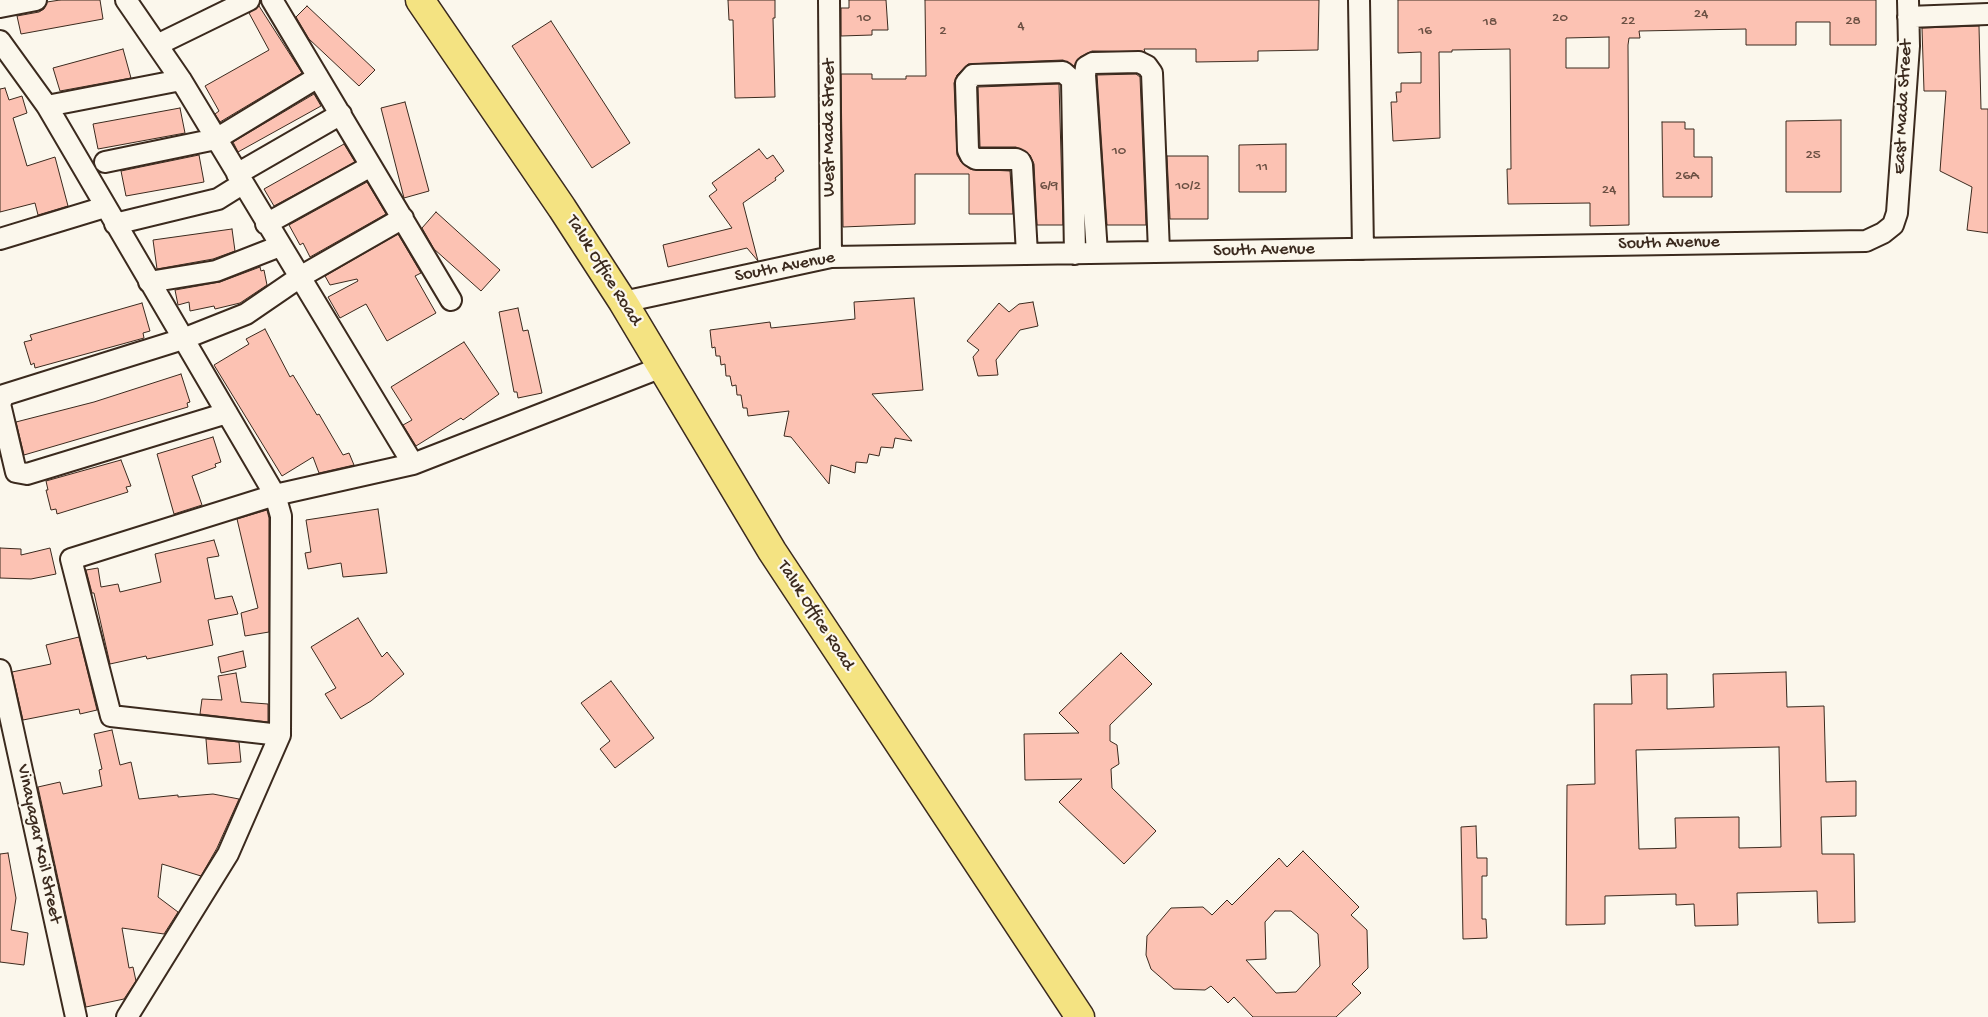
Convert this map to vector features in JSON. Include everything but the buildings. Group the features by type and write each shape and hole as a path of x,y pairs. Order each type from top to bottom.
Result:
{"main road":[{"name":"Taluk Office Road","path":"420,0 562,208 623,302 772,551 1080,1017"},
{"path":"1061,989 1074,1017"}],"street":[{"path":"0,7 36,0"},
{"path":"126,0 181,80 266,224 413,464"},
{"path":"157,45 249,0"},
{"path":"272,0 451,300"},
{"name":"West Mada Street","path":"829,0 831,257"},
{"path":"1359,0 1363,250"},
{"path":"1908,8 1988,14"},
{"name":"East Mada Street","path":"1897,213 1908,46 1908,8"},
{"path":"0,41 47,106 275,495 281,516 280,735 228,854 127,1017"},
{"path":"1097,253 1086,67 1093,63 1121,62 1139,62 1147,66 1152,73 1159,252"},
{"path":"1027,254 1022,165 1020,161 1016,159 976,159 971,156 968,150 966,83 973,75 1063,72 1072,80 1075,254"},
{"path":"105,162 216,139 318,77"},
{"path":"47,106 181,80"},
{"path":"0,239 110,216 218,199 239,179 341,114"},
{"path":"266,224 371,166"},
{"name":"South Avenue","path":"623,302 831,257 1866,241 1883,233 1893,225 1897,213"},
{"path":"227,413 27,474 16,472 0,404 4,394 183,339 246,314 300,277 403,218"},
{"path":"149,282 216,271 280,246"},
{"path":"280,735 111,716 71,559 275,495 413,464 662,366"},
{"name":"Vinayagar Koil Street","path":"0,670 76,1017"}]}
